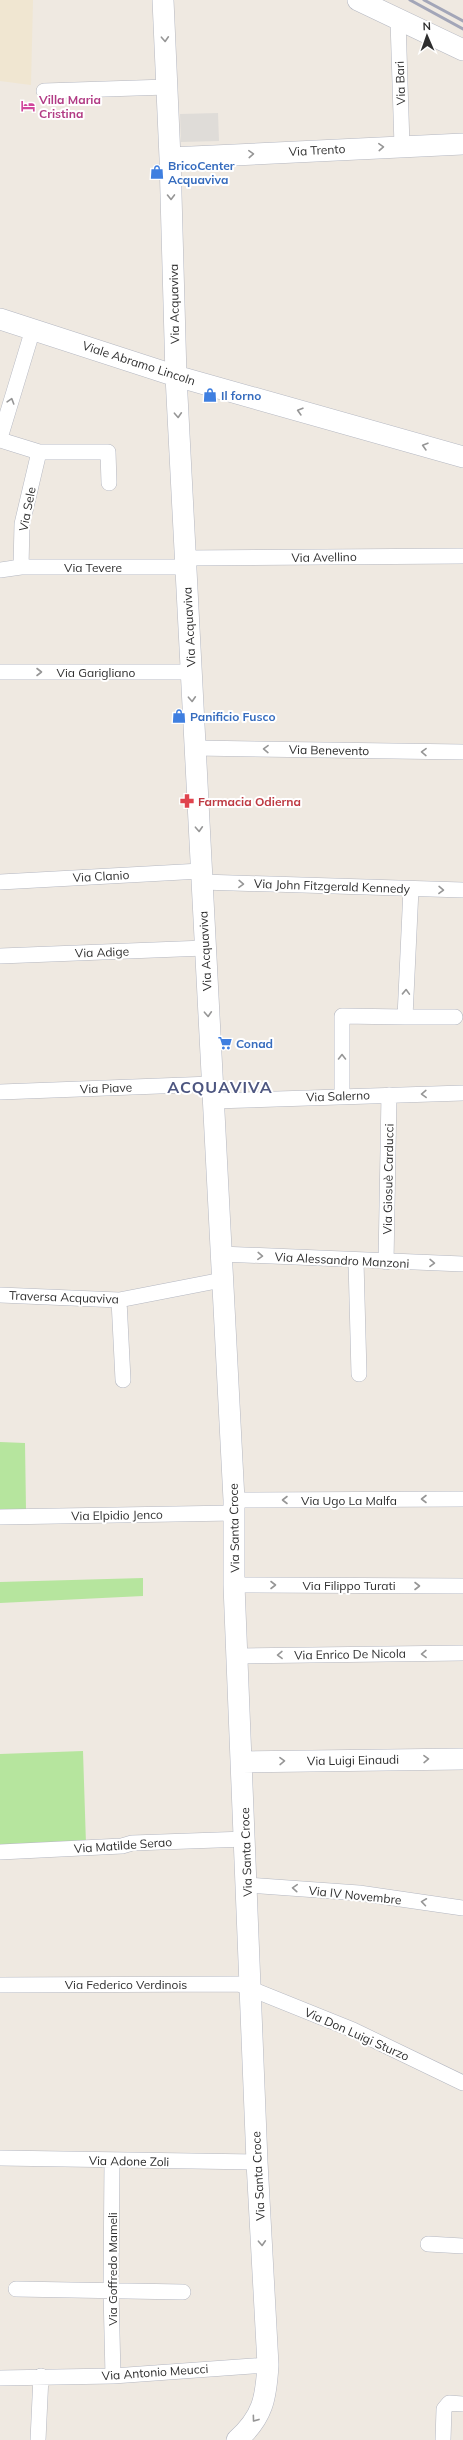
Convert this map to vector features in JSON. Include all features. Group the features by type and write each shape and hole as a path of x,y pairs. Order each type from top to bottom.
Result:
{"street":[{"name":"Via Acquaviva","path":"163,0 170,158 176,376 221,1254"},
{"path":"358,0 463,50"},
{"name":"Via Bari","path":"398,20 402,146"},
{"path":"44,91 167,87"},
{"name":"Via Trento","path":"170,158 463,144"},
{"name":"Viale Abramo Lincoln","path":"0,319 176,376 463,457"},
{"path":"33,329 0,439 39,452 108,452 109,482"},
{"name":"Via Sele","path":"21,567 22,524 39,452"},
{"name":"Via Avellino","path":"186,562 463,556"},
{"name":"Via Tevere","path":"0,570 21,567 186,562"},
{"name":"Via Garigliano","path":"0,672 191,672"},
{"name":"Via Benevento","path":"195,748 463,752"},
{"name":"Via Clanio","path":"0,882 202,877"},
{"name":"Via John Fitzgerald Kennedy","path":"202,877 410,889 463,890"},
{"path":"405,1018 410,889"},
{"name":"Via Adige","path":"0,956 205,948"},
{"path":"342,1096 342,1016 405,1018 455,1017"},
{"name":"Via Piave","path":"0,1092 212,1093"},
{"name":"Via Salerno","path":"212,1093 342,1096 463,1093"},
{"name":"Via Giosuè Carducci","path":"386,1262 389,1095"},
{"name":"Via Alessandro Manzoni","path":"221,1254 356,1261 463,1264"},
{"name":"Via Santa Croce","path":"221,1254 234,1507 234,1585 246,1839 257,2162 268,2365 266,2394 262,2410 237,2440"},
{"path":"356,1261 360,1374"},
{"name":"Traversa Acquaviva","path":"0,1296 119,1300 222,1280"},
{"path":"119,1300 123,1380"},
{"name":"Via Ugo La Malfa","path":"234,1507 463,1499"},
{"name":"Via Elpidio Jenco","path":"0,1517 234,1507"},
{"name":"Via Filippo Turati","path":"234,1585 463,1586"},
{"name":"Via Enrico De Nicola","path":"238,1656 463,1653"},
{"name":"Via Luigi Einaudi","path":"242,1762 463,1759"},
{"name":"Via Matilde Serao","path":"0,1852 122,1846 132,1843 246,1839"},
{"name":"Via IV Novembre","path":"247,1885 359,1894 463,1908"},
{"name":"Via Federico Verdinois","path":"0,1985 239,1984 250,1989"},
{"name":"Via Don Luigi Sturzo","path":"250,1989 353,2030 463,2083"},
{"name":"Via Adone Zoli","path":"0,2158 112,2161 257,2162"},
{"name":"Via Goffredo Mameli","path":"112,2161 111,2291 113,2376"},
{"path":"428,2244 463,2246"},
{"path":"16,2289 183,2292"},
{"name":"Via Antonio Meucci","path":"0,2378 41,2376 113,2376 268,2365"},
{"path":"38,2440 41,2376"},
{"path":"443,2440 444,2409 449,2403 463,2404"}],"shaded area":[{"path":"0,0 33,0 31,85 0,81"},
{"path":"218,113 219,141 181,142 180,114"}],"green space":[{"path":"0,1442 25,1443 26,1510 0,1510"},
{"path":"143,1578 143,1596 0,1603 0,1582"},
{"path":"83,1751 86,1844 0,1848 0,1754"}],"railway":[{"path":"410,0 463,29"},
{"path":"424,0 463,21"}],"place":[{"name":"Villa Maria Cristina","path":"28,106"},
{"name":"BricoCenter Acquaviva","path":"157,172"},
{"name":"Il forno","path":"210,395"},
{"name":"Panificio Fusco","path":"179,716"},
{"name":"Farmacia Odierna","path":"187,801"},
{"name":"Conad","path":"225,1043"}],"district":[{"name":"ACQUAVIVA","path":"220,1087"}]}
